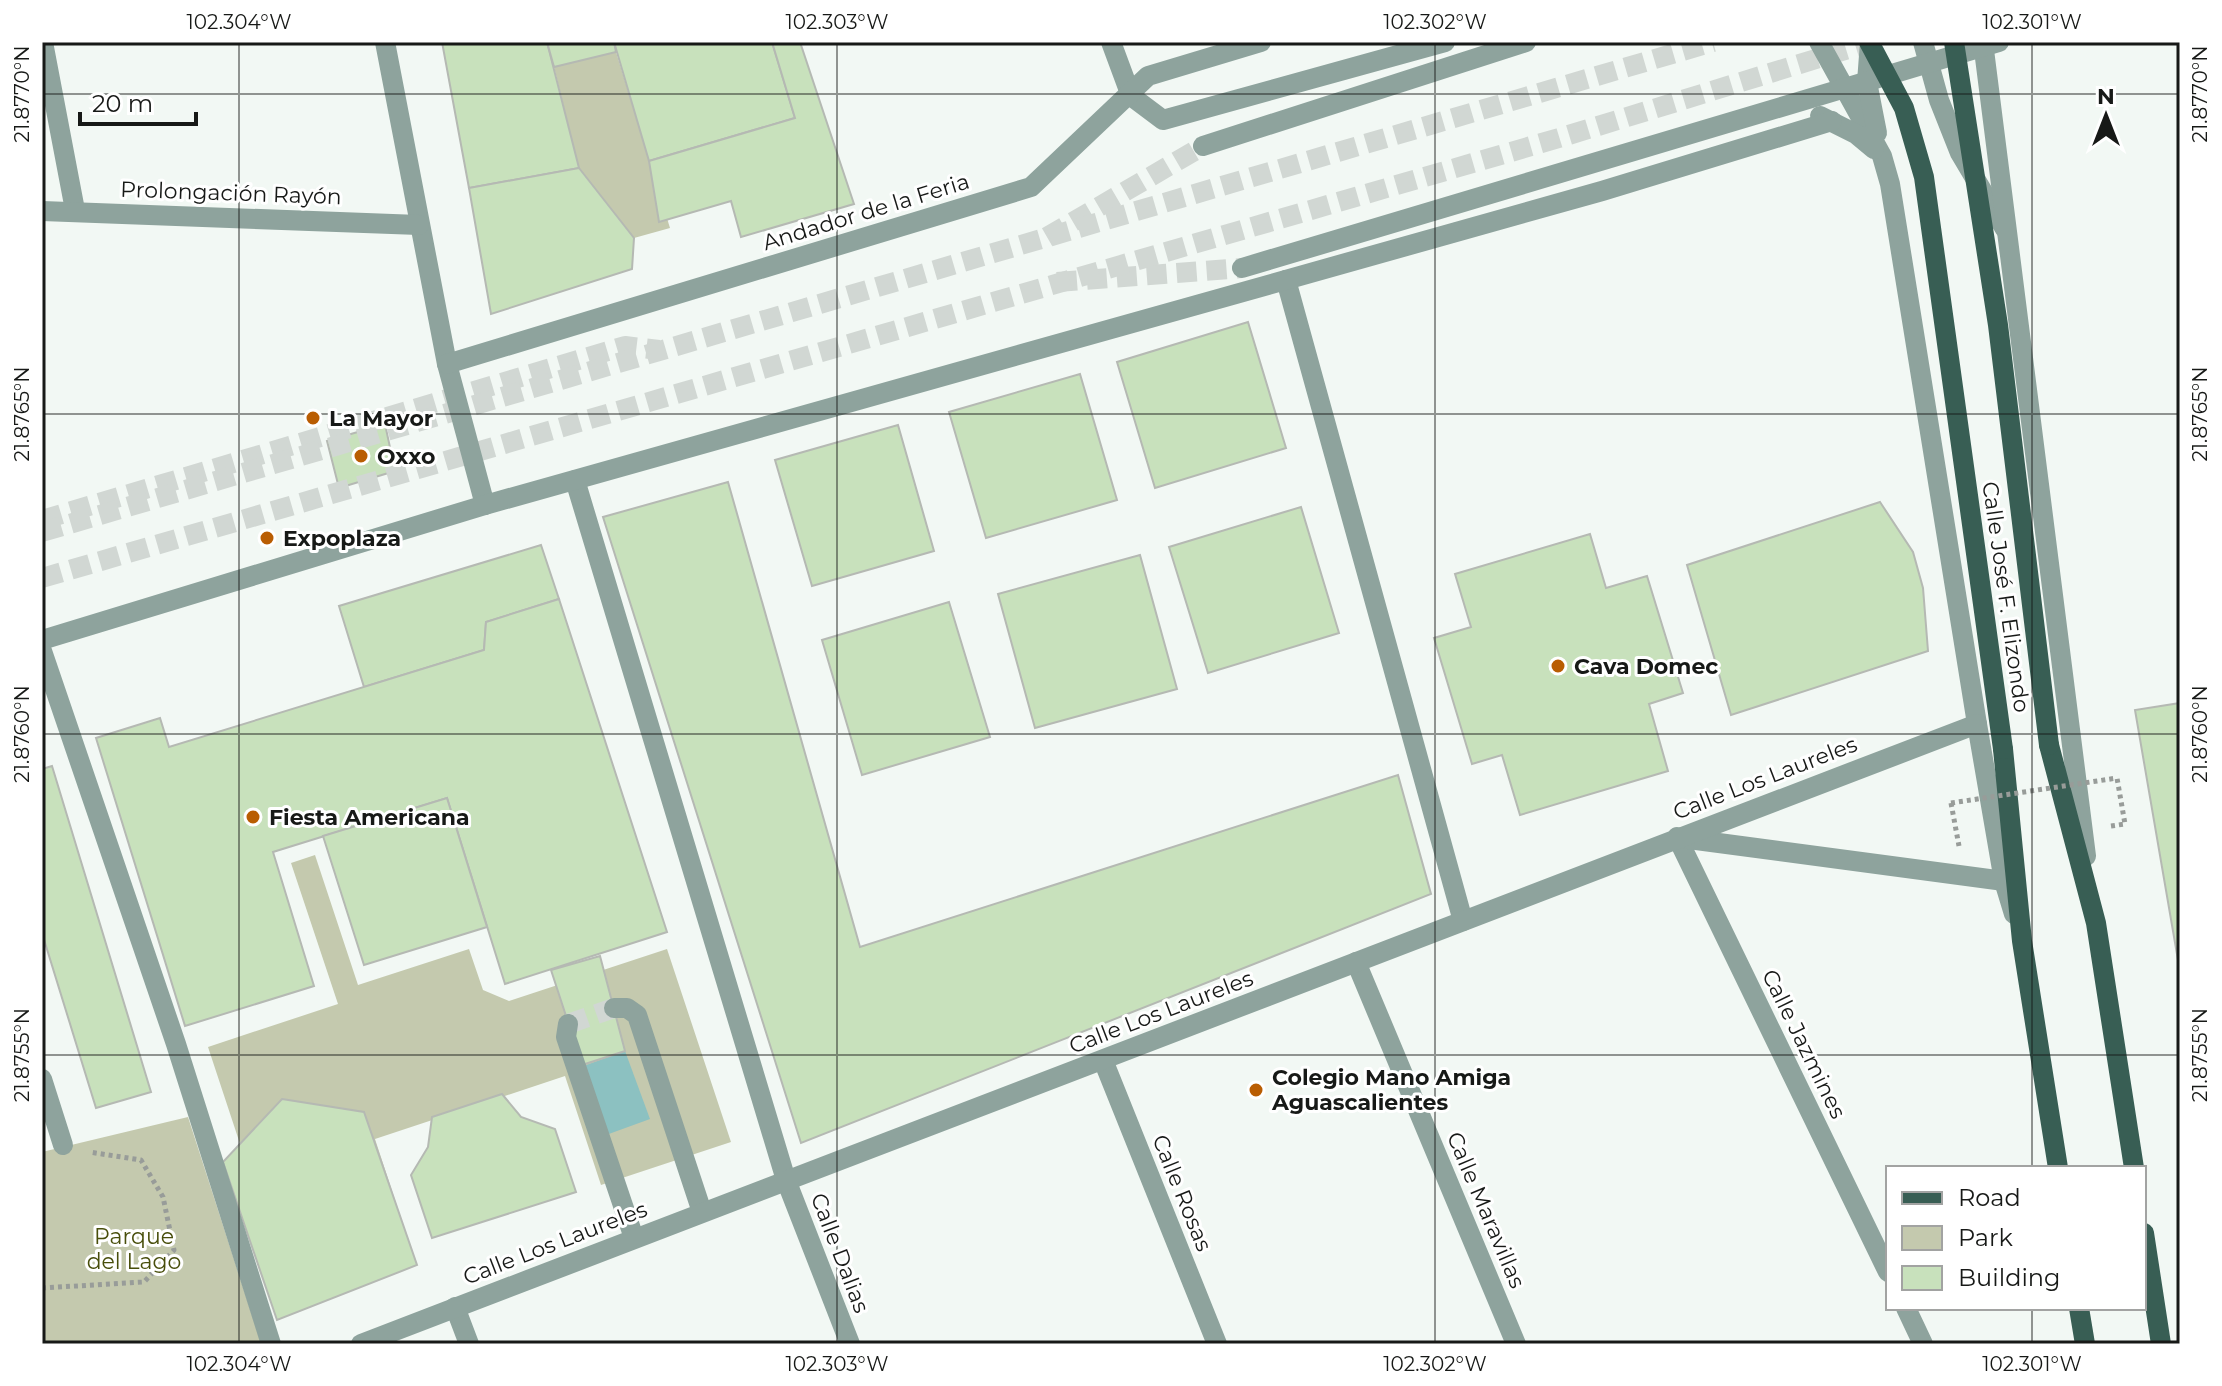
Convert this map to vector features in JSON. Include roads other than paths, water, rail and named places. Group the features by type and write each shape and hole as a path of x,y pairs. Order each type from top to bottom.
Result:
{"main road":[{"name":"Calle José F. Elizondo","path":"1870,42 1904,108 1924,177 2003,749 2022,941 2058,1166"},
{"name":"Calle José F. Elizondo","path":"1954,42 1998,325 2049,745 2096,923 2134,1166"},
{"path":"2146,1246 2161,1344"},
{"path":"2079,1310 2085,1344"}],"street":[{"path":"43,42 75,210"},
{"path":"385,42 447,364 485,505"},
{"path":"1111,42 1131,96 1163,120 1445,42"},
{"name":"Andador de la Feria","path":"447,364 1031,187 1131,96 1148,76 1261,42"},
{"path":"1203,146 1526,42"},
{"path":"1819,42 1882,156"},
{"path":"1870,42 1867,82 1890,184 2004,881 2022,941"},
{"path":"1923,42 1960,153 2009,236"},
{"path":"1242,268 1989,44 2009,236 2096,923"},
{"path":"1786,106 1832,121 1856,134 1882,156"},
{"path":"42,640 485,505 1286,280 1832,121"},
{"name":"Prolongación Rayón","path":"42,211 419,225"},
{"path":"1286,280 1463,921"},
{"name":"Calle Dalias","path":"575,480 786,1180 850,1344"},
{"path":"42,651 176,1044 271,1344"},
{"name":"Calle Los Laureles","path":"361,1344 1977,724"},
{"path":"1677,837 2004,881"},
{"name":"Calle Jazmines","path":"1677,837 1886,1268"},
{"name":"Calle Maravillas","path":"1356,962 1516,1344"},
{"path":"614,1008 627,1008 637,1015 702,1212"},
{"path":"568,1024 566,1037 634,1238"},
{"name":"Calle Rosas","path":"1103,1060 1217,1344"},
{"path":"42,1079 63,1145"},
{"path":"455,1307 469,1344"},
{"path":"1907,1310 1923,1344"}],"water":[{"path":"625,1051 650,1119 606,1135 581,1067"}],"tunnel":[{"path":"42,532 1713,42"},
{"path":"42,578 1559,138 1871,42"},
{"path":"1047,237 1203,146"},
{"path":"1057,282 1242,268"},
{"path":"42,520 625,346 659,350"},
{"path":"568,1024 614,1008"}],"place":[{"name":"La Mayor","path":"313,418"},
{"name":"Oxxo","path":"361,456"},
{"name":"Expoplaza","path":"267,538"},
{"name":"Cava Domec","path":"1558,666"},
{"name":"Fiesta Americana","path":"253,817"},
{"name":"Colegio Mano Amiga Aguascalientes","path":"1256,1090"}],"park label":[{"name":"Parque del Lago","path":"134,1248"}]}
